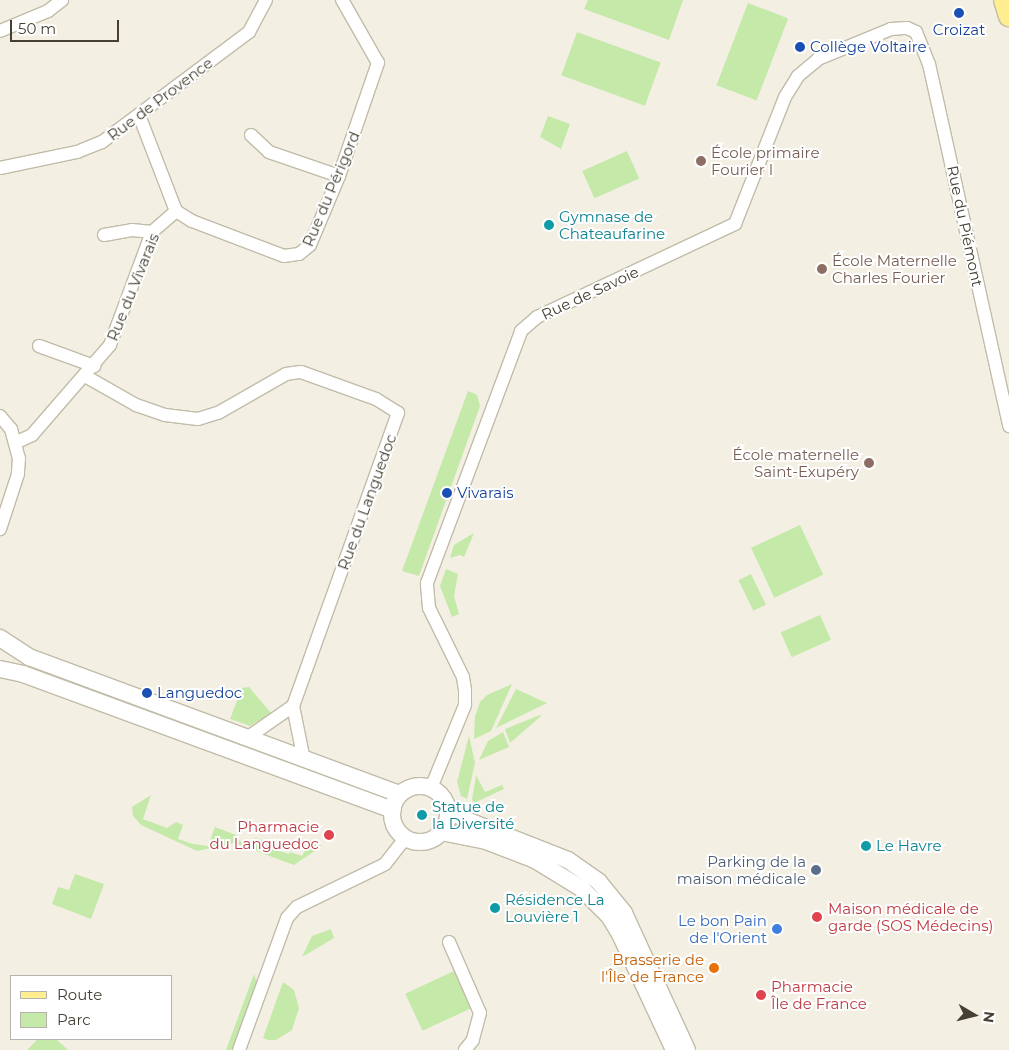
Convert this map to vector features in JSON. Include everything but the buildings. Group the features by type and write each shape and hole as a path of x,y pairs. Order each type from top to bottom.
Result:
{"main road":[{"path":"1004,0 1009,16"}],"street":[{"path":"0,31 48,11 62,0"},
{"name":"Rue de Provence","path":"0,168 77,152 102,142 249,32 266,0"},
{"name":"Rue du Périgord","path":"176,211 192,221 272,252 293,256 304,252 310,245 339,176 378,63 342,0"},
{"name":"Rue de Savoie","path":"432,788 465,705 465,690 463,678 429,608 427,583 521,331 537,317 735,224 784,97 798,76 826,55 891,29 912,30"},
{"name":"Rue du Piémont","path":"912,30 922,40 930,64 1009,426"},
{"path":"140,115 176,211"},
{"path":"251,134 269,152 339,176"},
{"name":"Rue du Vivarais","path":"17,442 32,435 94,366 110,345 152,232 176,211"},
{"path":"104,234 132,230 152,232"},
{"path":"39,346 94,366"},
{"name":"Rue du Languedoc","path":"85,376 136,405 165,416 198,419 218,413 286,374 301,372 316,375 376,399 398,413 293,706"},
{"path":"0,416 17,442 18,474 0,529"},
{"path":"0,638 29,657 400,794"},
{"path":"0,669 23,674 392,810"},
{"path":"248,738 293,706 304,760"},
{"path":"415,786 432,788 445,800 448,809 446,824 441,832 424,841 406,838 395,826 392,810 400,794 415,786"},
{"path":"448,809 466,820 568,860 599,882 624,913 687,1050"},
{"path":"441,832 486,841 534,860 581,888 609,916 620,934 674,1050"},
{"path":"239,1050 287,918 297,907 385,864 406,838"},
{"path":"449,942 480,1013 473,1040 466,1050"}],"green space":[{"path":"588,0 683,0 669,40 584,9"},
{"path":"748,3 788,18 757,101 716,85"},
{"path":"577,32 661,62 645,106 561,75"},
{"path":"548,116 570,124 561,149 540,137"},
{"path":"627,151 639,178 594,198 582,171"},
{"path":"468,391 477,395 480,406 419,576 402,571"},
{"path":"800,525 823,575 774,598 751,548"},
{"path":"474,533 464,557 460,555 450,558 454,545"},
{"path":"446,569 458,574 454,596 459,614 452,617 440,586"},
{"path":"751,574 766,605 753,611 738,580"},
{"path":"820,615 831,640 792,657 781,632"},
{"path":"512,684 491,731 474,739 475,716 480,702 487,695"},
{"path":"249,687 271,713 250,726 230,719 242,688"},
{"path":"516,689 547,703 496,728"},
{"path":"541,716 510,743 505,729"},
{"path":"503,732 509,747 479,760 488,741"},
{"path":"469,736 475,763 467,799 461,796 457,782"},
{"path":"476,775 485,792 502,785 504,789 474,803 472,800"},
{"path":"151,795 143,819 167,828 176,822 183,825 178,839 193,844 208,846 215,827 236,835 235,839 250,844 255,838 262,840 261,845 289,854 290,852 302,856 311,840 322,846 294,865 234,843 197,851 141,825 133,816 132,807"},
{"path":"75,874 104,884 91,919 52,904 58,887 69,890"},
{"path":"331,929 334,938 302,957 312,936"},
{"path":"456,970 473,1007 423,1031 405,994"},
{"path":"254,974 257,983 232,1050 226,1050"},
{"path":"283,982 294,990 299,1008 292,1030 276,1040 268,1040 263,1038"},
{"path":"37,1040 57,1040 68,1050 27,1050"}],"place":[{"name":"Croizat","path":"959,13"},
{"name":"Collège Voltaire","path":"800,47"},
{"name":"École primaire Fourier I","path":"701,161"},
{"name":"Gymnase de Chateaufarine","path":"549,225"},
{"name":"École Maternelle Charles Fourier","path":"822,269"},
{"name":"École maternelle Saint-Exupéry","path":"869,463"},
{"name":"Vivarais","path":"447,493"},
{"name":"Languedoc","path":"147,693"},
{"name":"Statue de la Diversité","path":"422,815"},
{"name":"Pharmacie du Languedoc","path":"329,835"},
{"name":"Le Havre","path":"866,846"},
{"name":"Parking de la maison médicale","path":"816,870"},
{"name":"Résidence La Louvière 1","path":"495,908"},
{"name":"Maison médicale de garde (SOS Médecins)","path":"817,917"},
{"name":"Le bon Pain de l'Orient","path":"777,929"},
{"name":"Brasserie de l'Île de France","path":"714,968"},
{"name":"Pharmacie Île de France","path":"761,995"}]}
